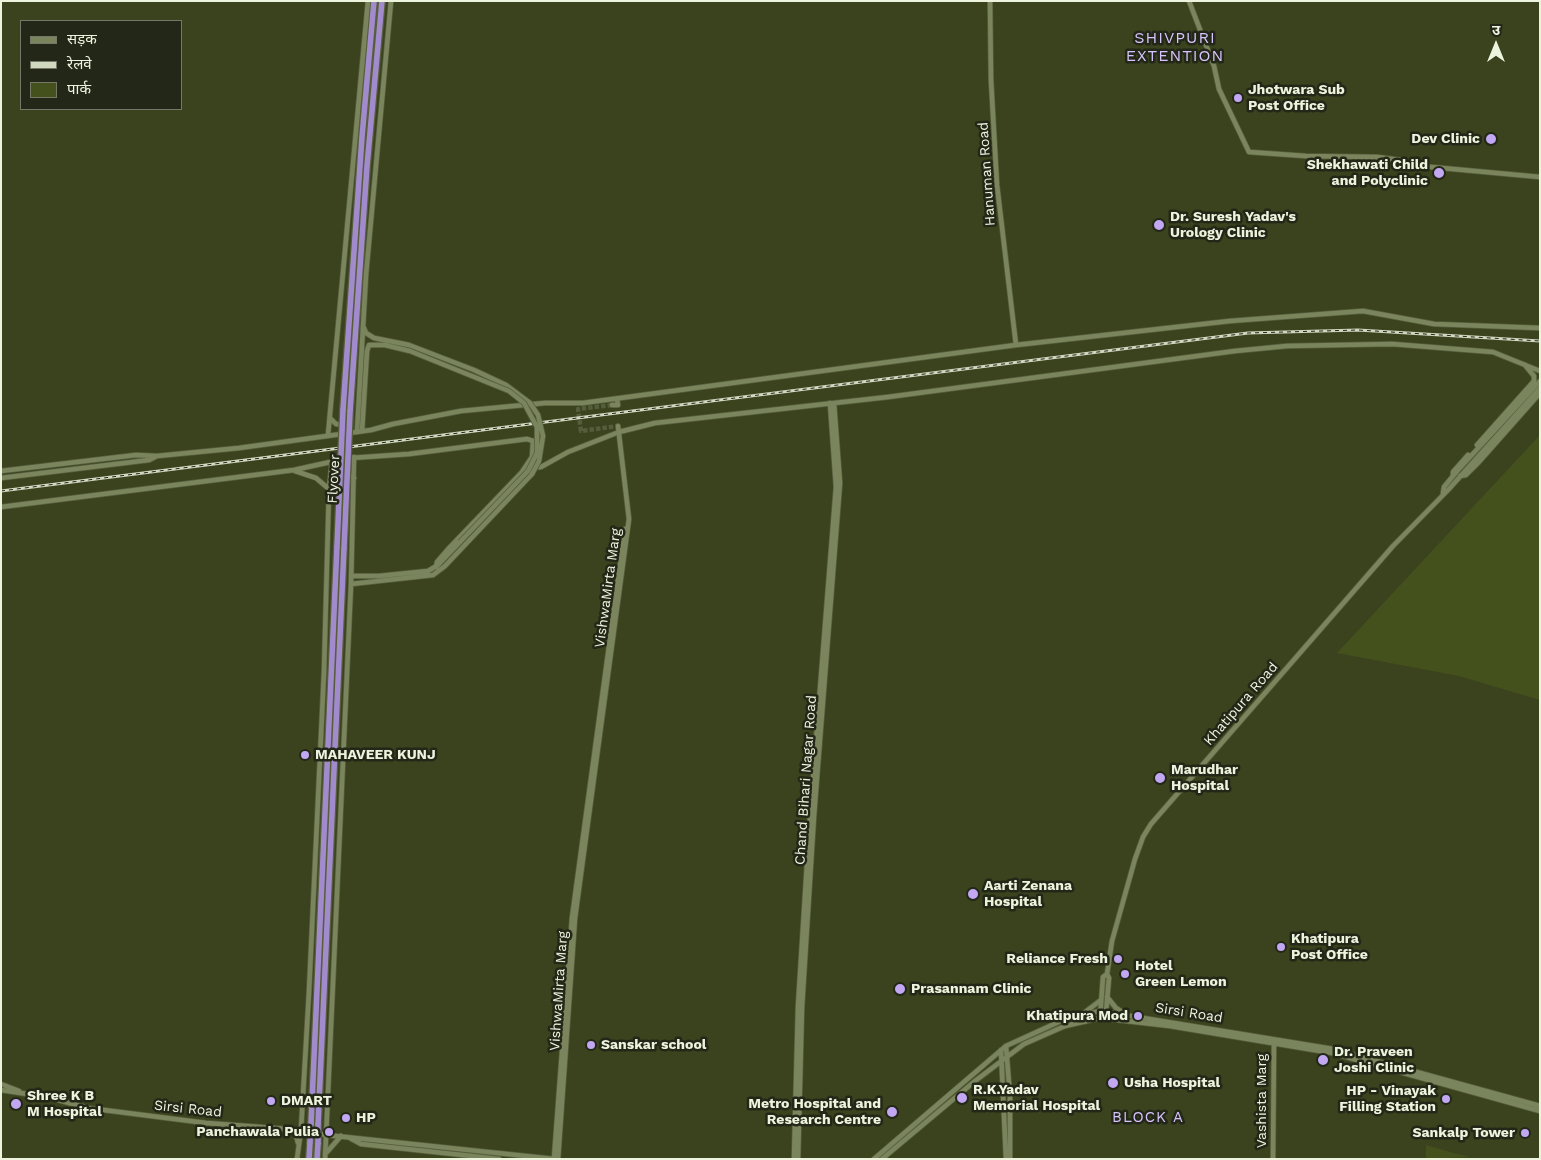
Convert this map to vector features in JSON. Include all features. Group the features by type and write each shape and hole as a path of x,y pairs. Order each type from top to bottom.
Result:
{"highway":[{"path":"346,411 362,146 374,1"},
{"path":"346,411 382,1"},
{"name":"Flyover","path":"309,1159 336,546 346,411"},
{"name":"Flyover","path":"317,1159 344,548 346,411"}],"street":[{"path":"328,435 368,1"},
{"path":"360,432 362,326 390,1"},
{"name":"Hanuman Road","path":"990,1 990,72 998,185 1016,344"},
{"path":"1188,1 1214,66 1219,89 1249,152 1306,156 1377,157 1400,160 1409,165 1540,177"},
{"path":"1,471 136,455 157,456 238,448 360,432 461,411 617,399 1016,344 1230,321 1363,312 1434,324 1540,328"},
{"path":"351,584 433,575 528,471 536,453 538,426 524,402 509,391 409,348 374,338 366,333 362,326"},
{"path":"525,468 541,466 568,452 619,432 655,423 1079,372 1211,353 1287,346 1392,344 1493,352 1540,371"},
{"path":"360,425 367,351 370,346 385,345 409,348"},
{"path":"1453,477 1453,472 1460,463 1534,380 1534,376 1525,365"},
{"path":"1461,473 1540,381"},
{"path":"1453,477 1461,473 1540,388"},
{"path":"1461,473 1466,475 1478,463 1540,392"},
{"path":"612,405 618,404 617,399"},
{"name":"Chand Bihari Nagar Road","path":"794,1159 798,1007 836,487 832,403"},
{"path":"330,418 336,424 360,425"},
{"name":"VishwaMirta Marg","path":"555,1159 572,918 627,516 618,426"},
{"path":"1,507 294,470 354,457 409,454 527,439 533,441 532,457 525,468 450,547 437,562 436,567"},
{"path":"1,478 149,460 157,456"},
{"path":"326,1156 352,576 354,457"},
{"path":"297,1159 301,1130 324,672 329,489 332,461"},
{"path":"294,470 316,478 329,489"},
{"path":"331,477 338,472 345,471 354,478"},
{"name":"Khatipura Road","path":"1100,1018 1103,978 1106,974 1112,941 1143,837 1151,824 1393,546 1461,473"},
{"name":"Khatipura Road","path":"1443,493 1444,487 1453,477"},
{"path":"352,576 428,571 436,567 461,545"},
{"name":"Chand Bihari Nagar Road","path":"798,1159 803,999 815,776"},
{"path":"1106,974 1109,978 1106,1018"},
{"path":"1107,997 1116,1008 1128,1015"},
{"path":"1083,1014 1101,1000"},
{"name":"Sirsi Road","path":"874,1159 1006,1046 1056,1022 1100,1011 1333,1049 1540,1106"},
{"name":"Sirsi Road","path":"882,1159 1003,1059 1024,1044 1065,1026 1100,1018 1274,1042 1332,1053 1540,1111"},
{"name":"Vashista Marg","path":"1273,1159 1274,1042"},
{"path":"1006,1046 1008,1055 1010,1159"},
{"path":"1002,1050 1006,1159"},
{"name":"Sirsi Road","path":"1,1084 26,1094"},
{"name":"Sirsi Road","path":"1,1090 88,1108 206,1123 287,1128 326,1135 555,1159"},
{"path":"287,1128 296,1136 298,1147"},
{"path":"326,1156 341,1136"},
{"name":"Sirsi Road","path":"350,1137 361,1144 499,1159"}],"green space":[{"path":"1540,435 1540,700 1459,676 1337,653"},
{"path":"1426,1145 1453,1153 1470,1157 1426,1159"}],"tunnel":[{"path":"612,405 578,409 581,431 618,426"}],"railway":[{"path":"1,491 1248,333 1358,330 1540,341"}],"place":[{"name":"Jhotwara Sub Post Office","path":"1238,98"},
{"name":"Dev Clinic","path":"1491,139"},
{"name":"Shekhawati Child and Polyclinic","path":"1439,173"},
{"name":"Dr. Suresh Yadav's Urology Clinic","path":"1159,225"},
{"name":"MAHAVEER KUNJ","path":"305,755"},
{"name":"Marudhar Hospital","path":"1160,778"},
{"name":"Aarti Zenana Hospital","path":"973,894"},
{"name":"Khatipura Post Office","path":"1281,947"},
{"name":"Reliance Fresh","path":"1118,959"},
{"name":"Hotel Green Lemon","path":"1125,974"},
{"name":"Prasannam Clinic","path":"900,989"},
{"name":"Khatipura Mod","path":"1138,1016"},
{"name":"Sanskar school","path":"591,1045"},
{"name":"Dr. Praveen Joshi Clinic","path":"1323,1060"},
{"name":"Usha Hospital","path":"1113,1083"},
{"name":"R.K.Yadav Memorial Hospital","path":"962,1098"},
{"name":"HP - Vinayak Filling Station","path":"1446,1099"},
{"name":"DMART","path":"271,1101"},
{"name":"Shree K B M Hospital","path":"16,1104"},
{"name":"Metro Hospital and Research Centre","path":"892,1112"},
{"name":"HP","path":"346,1118"},
{"name":"Panchawala Pulia","path":"329,1132"},
{"name":"Sankalp Tower","path":"1525,1133"}],"district":[{"name":"SHIVPURI EXTENTION","path":"1175,47"},
{"name":"BLOCK A","path":"1148,1118"}]}
